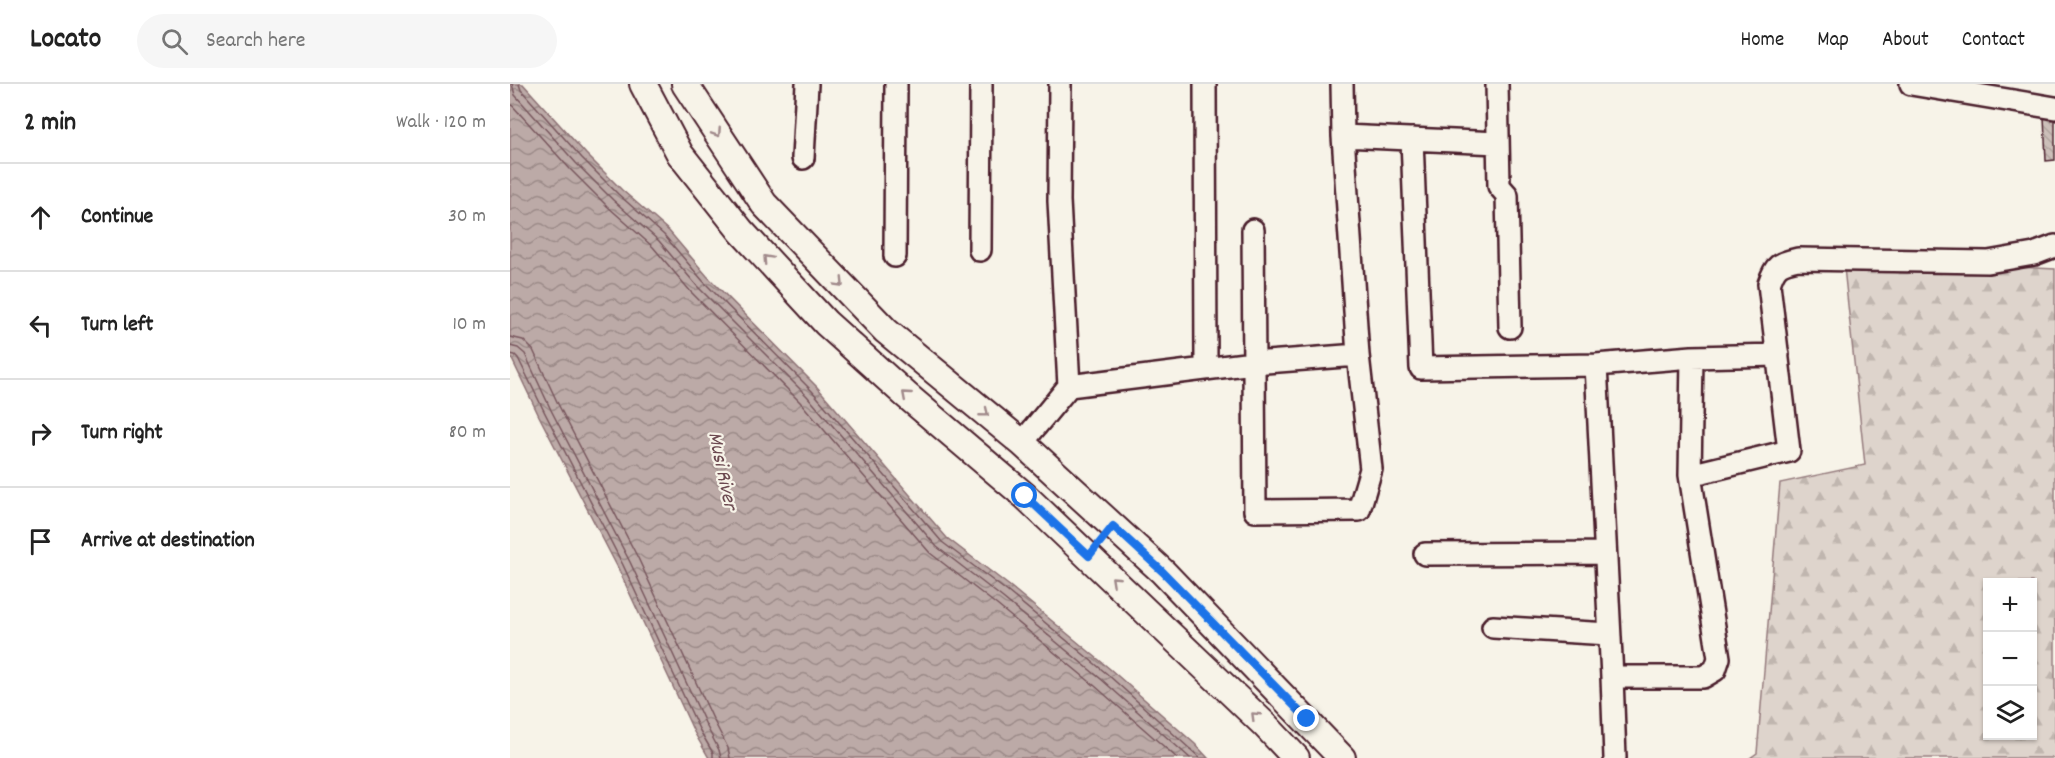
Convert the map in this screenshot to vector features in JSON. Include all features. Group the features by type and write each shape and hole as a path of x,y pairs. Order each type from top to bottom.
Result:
{"street":[{"path":"643,84 680,154 741,231 819,314 906,395 1025,496 1257,717 1296,758"},
{"path":"685,84 764,204 886,331 1022,442 1163,572 1342,758"},
{"path":"803,158 807,84"},
{"path":"896,84 896,256"},
{"path":"980,250 981,84"},
{"path":"1060,84 1059,201 1069,386"},
{"path":"1205,84 1206,368"},
{"path":"1253,230 1256,511 1359,510 1371,469 1358,355 1343,136 1342,84"},
{"path":"1497,84 1499,186 1507,195 1509,327"},
{"path":"1911,84 2055,108"},
{"path":"1343,136 1498,143"},
{"path":"1413,139 1421,368 1596,365 1692,357 1778,355"},
{"path":"1690,475 1789,451 1769,284 1773,270 1783,262 1798,259 1988,262 2034,254 2055,246"},
{"path":"1022,442 1069,386 1206,368 1358,355"},
{"path":"1612,677 1703,677 1715,670 1719,658 1690,475 1692,357"},
{"path":"1596,365 1615,758"},
{"path":"1089,556 1113,526"},
{"path":"1425,554 1605,553"},
{"path":"1493,627 1610,634"}],"green space":[{"path":"1843,258 2055,269 2055,758 1750,758 1757,753 1780,483 1865,465"}],"water":[{"name":"Musi River","path":"510,84 523,84 586,154 622,190 669,231 707,276 817,387 947,538 1011,587 1110,669 1208,758 709,758 694,732 618,568 510,355"}],"building":[{"path":"2055,116 2055,160 2046,161 2044,117"}],"route":[{"path":"1025,496 1089,556 1113,526 1163,572 1307,719"}]}
